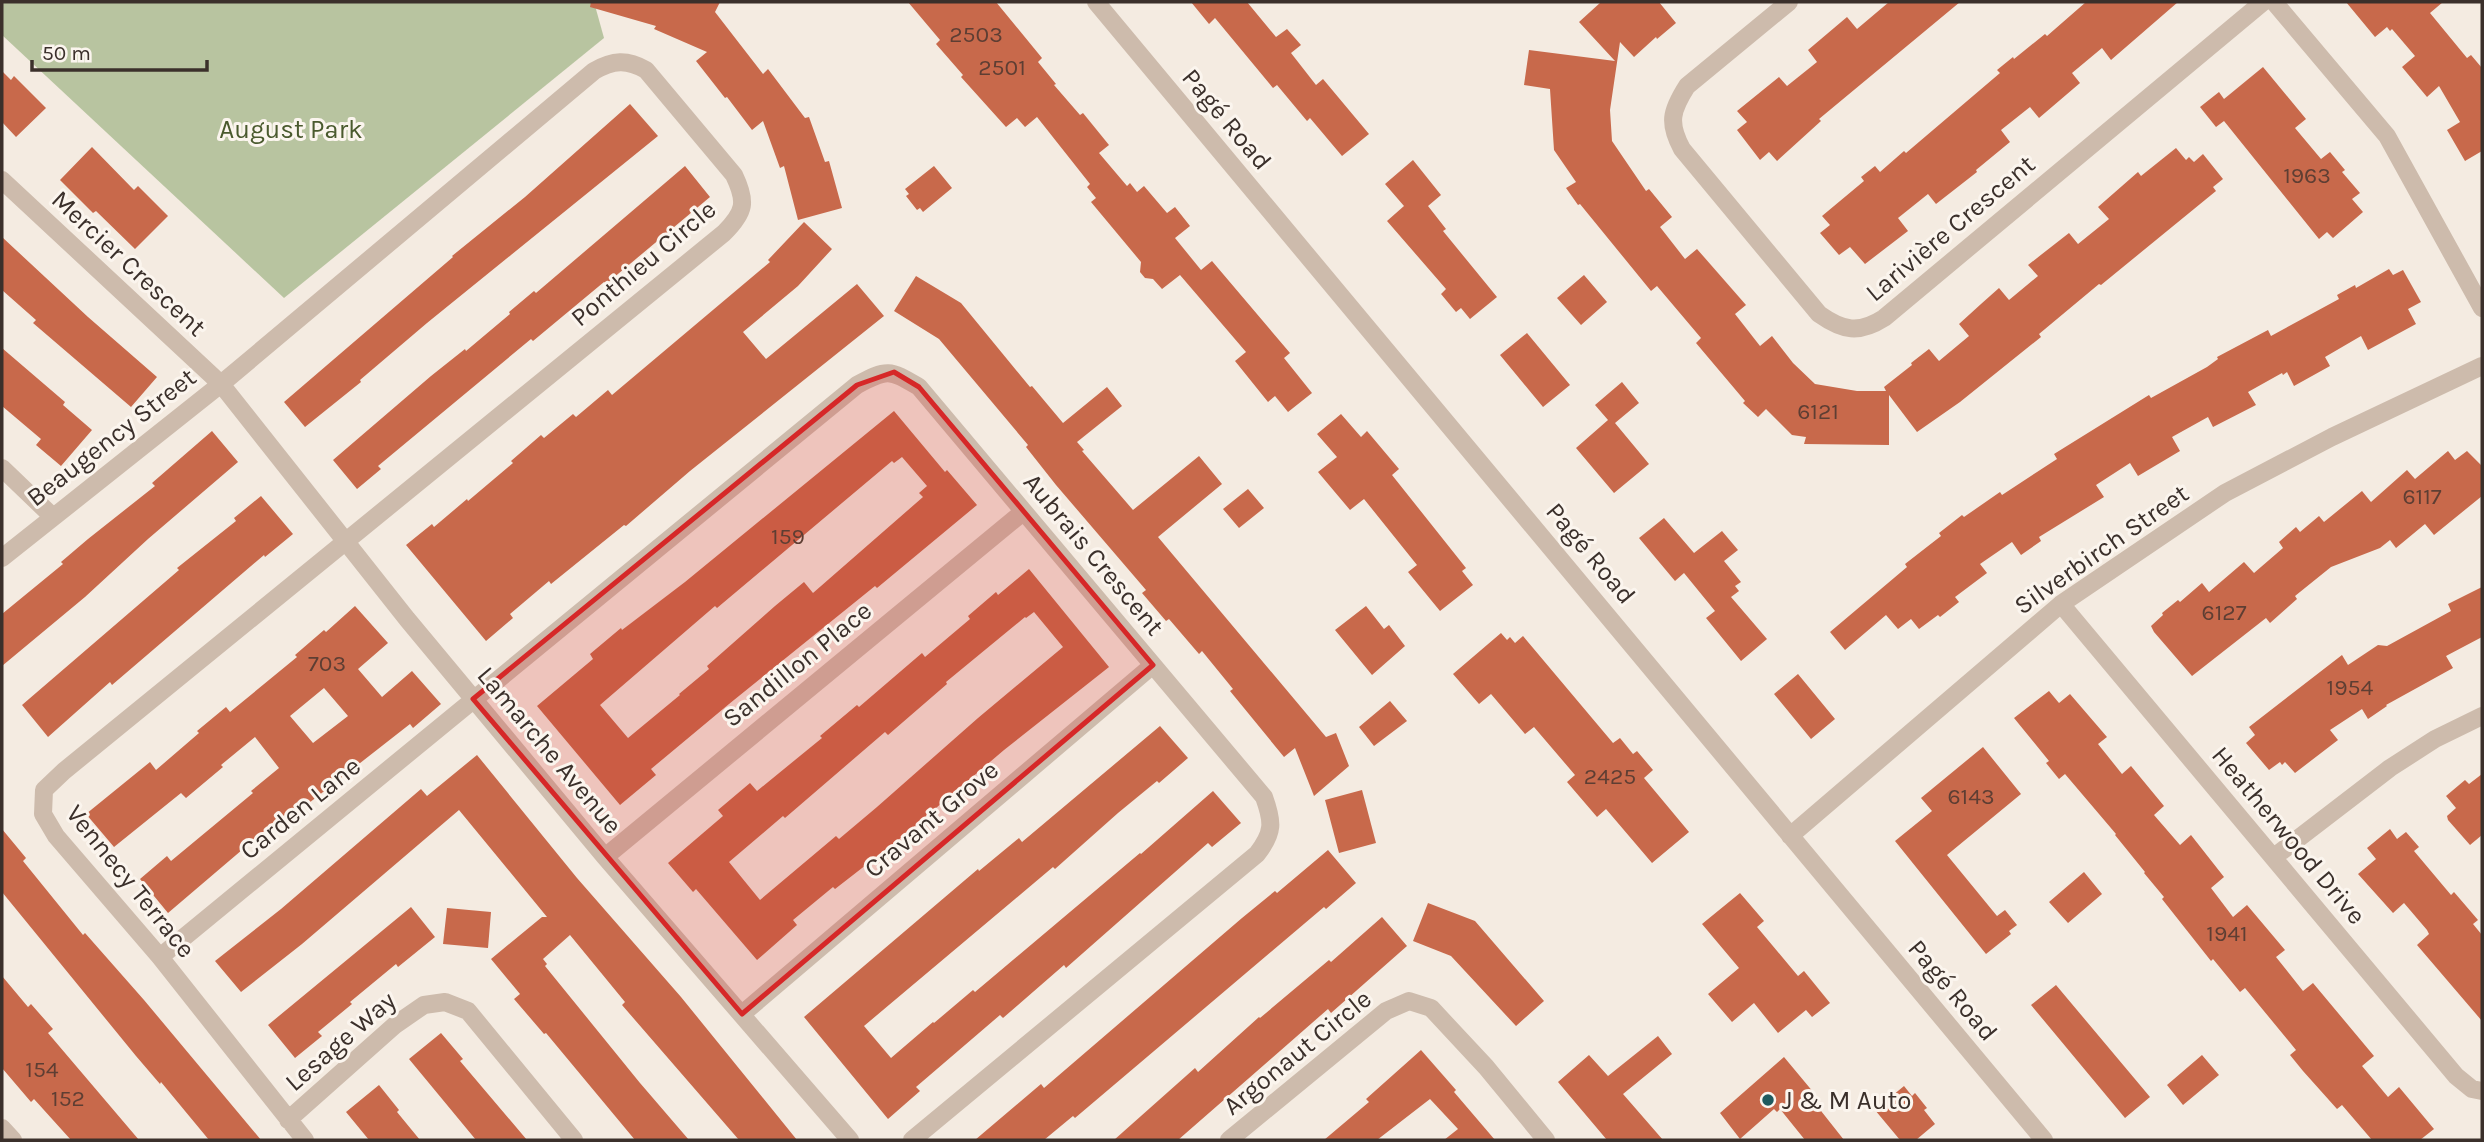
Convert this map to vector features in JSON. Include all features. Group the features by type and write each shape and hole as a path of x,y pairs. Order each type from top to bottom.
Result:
{"street":[{"name":"Pagé Road","path":"1096,2 2044,1140"},
{"name":"Larivière Crescent","path":"1789,2 1687,86 1677,101 1672,116 1674,134 1682,149 1819,314 1835,326 1854,329 1870,327 1884,318 2263,2"},
{"path":"2274,2 2388,136 2482,308"},
{"name":"Ponthieu Circle","path":"221,384 606,64 633,62 646,70 734,175 742,191 743,205 738,218 724,233 344,542"},
{"name":"Mercier Crescent","path":"2,180 221,384"},
{"name":"Silverbirch Street","path":"1790,835 2061,604 2225,493 2332,437 2482,366"},
{"name":"Aubrais Crescent","path":"473,699 846,394 875,375 894,372 919,387 1264,797 1272,819 1268,840 1257,854 912,1140"},
{"name":"Beaugency Street","path":"2,558 221,384"},
{"name":"Lamarche Avenue","path":"221,384 344,542 473,699 850,1140"},
{"path":"2,468 52,516"},
{"name":"Sandillon Place","path":"605,856 1023,512"},
{"name":"Vennecy Terrace","path":"305,1140 160,957 57,836 43,814 44,790 344,542"},
{"name":"Heatherwood Drive","path":"2061,604 2456,1076 2472,1089 2482,1091"},
{"name":"Cravant Grove","path":"742,1014 1153,665"},
{"name":"Carden Lane","path":"160,957 473,699"},
{"path":"2274,857 2390,768 2435,739 2482,716"},
{"name":"Argonaut Circle","path":"1230,1140 1386,1011 1409,1001 1431,1009 1486,1066 1546,1140"},
{"name":"Lesage Way","path":"288,1120 424,1004 445,1002 468,1012 574,1140"},
{"path":"2,1128 13,1140"}],"highlighted area":[{"path":"894,372 919,387 1153,665 742,1014 473,699 857,385"}],"green space":[{"name":"August Park","path":"2,2 594,2 604,38 284,298 2,35"}],"building":[{"path":"591,2 720,2 715,12 763,74 768,69 805,118 809,117 825,162 829,161 842,208 798,220 784,166 780,168 763,121 752,130 727,97 725,98 696,61 707,52 654,29 656,26 590,7"},
{"path":"908,2 996,2 1042,58 1038,62 1056,84 1054,85 1080,115 1083,113 1109,145 1099,153 1127,186 1130,183 1137,192 1144,186 1167,213 1175,207 1190,226 1175,238 1201,270 1212,261 1290,353 1284,358 1312,393 1288,412 1275,396 1268,402 1235,361 1246,352 1180,275 1162,289 1153,279 1145,278 1140,272 1141,262 1091,202 1096,198 1087,187 1090,184 1037,117 1025,127 1017,118 1006,127 961,77 963,75 936,44 940,40"},
{"path":"1191,2 1247,2 1276,37 1287,29 1301,45 1291,53 1316,85 1323,79 1369,134 1342,156 1310,118 1307,121 1277,85 1273,88 1215,18 1209,24"},
{"path":"1601,2 1659,2 1676,23 1634,57 1620,42 1610,110 1612,141 1646,191 1649,189 1672,217 1660,227 1685,259 1697,249 1746,305 1735,314 1760,346 1772,336 1793,363 1815,384 1857,391 1886,391 1884,387 1929,349 1939,361 1969,336 1959,324 1981,304 1999,288 2009,300 2038,276 2028,265 2069,233 2078,244 2109,219 2098,207 2138,172 2141,176 2176,148 2186,160 2189,157 2194,162 2203,154 2223,179 2213,187 2216,191 2039,334 2041,337 1960,402 1917,432 1889,395 1889,445 1804,444 1806,437 1792,435 1766,409 1758,417 1743,403 1745,401 1696,343 1701,338 1657,286 1651,291 1566,188 1576,182 1554,150 1550,89 1524,85 1529,50 1615,61 1579,22"},
{"path":"1889,2 1960,2 1819,119 1821,121 1777,161 1769,152 1760,160 1737,130 1747,122 1737,111 1779,77 1787,86 1817,62 1808,50 1847,17 1857,29"},
{"path":"2086,2 2178,2 2111,60 2102,48 2072,73 2080,83 2039,118 2030,107 2001,130 2010,142 1936,204 1928,194 1898,218 1908,231 1865,264 1850,247 1839,255 1820,233 1830,225 1822,216 1864,181 1861,177 1875,166 1880,172 1904,151 1906,153 2000,73 1997,70 2045,34 2047,36"},
{"path":"2346,2 2443,2 2430,13 2467,58 2471,55 2482,68 2482,151 2465,161 2447,130 2460,122 2439,86 2427,97 2402,67 2415,56 2392,29 2390,31 2387,27 2375,37"},
{"path":"2263,67 2306,119 2295,128 2321,159 2330,152 2345,170 2342,172 2360,193 2352,199 2363,212 2333,238 2327,232 2319,239 2224,121 2216,127 2200,107 2219,92 2224,99"},
{"path":"2,71 11,80 14,76 46,108 16,137 2,122"},
{"path":"630,104 658,136 427,323 305,427 284,402"},
{"path":"92,147 134,190 138,186 168,216 135,249 60,180"},
{"path":"1413,160 1441,195 1428,206 1446,229 1443,231 1497,297 1470,319 1461,308 1456,312 1441,294 1446,289 1387,221 1404,206 1385,184"},
{"path":"685,166 710,197 606,284 604,282 533,341 531,339 378,466 381,469 357,489 333,460"},
{"path":"934,166 952,188 923,212 920,208 917,210 906,196 909,194 905,189"},
{"path":"804,222 832,249 798,286 743,332 766,359 857,284 884,316 690,471 626,526 551,584 549,581 510,614 513,618 486,641 406,545 432,524 434,527 467,499 468,501 541,435 544,438 573,414 576,417 608,390 612,395 770,262 768,260"},
{"path":"2,237 157,377 131,407 33,323 36,320 2,290"},
{"path":"2389,269 2393,275 2403,270 2421,302 2408,309 2416,324 2368,350 2361,336 2325,357 2330,366 2294,386 2287,372 2283,375 2282,373 2248,392 2256,405 2213,427 2208,417 2172,437 2180,451 2138,476 2130,463 2096,485 2104,497 2039,537 2041,541 2021,555 2012,542 1980,564 1987,573 1955,597 1959,602 1919,629 1911,619 1898,629 1886,615 1845,650 1830,632 1907,567 1905,564 1941,536 1939,533 1962,515 1964,517 2000,492 2002,495 2057,459 2054,454 2149,395 2151,398 2207,367 2218,359 2217,357 2268,330 2271,336 2339,299 2337,295 2355,285 2356,288"},
{"path":"1584,275 1607,302 1581,325 1557,298"},
{"path":"916,276 961,303 1063,423 1107,387 1122,406 1077,442 1133,510 1199,456 1222,484 1158,537 1326,737 1336,733 1349,766 1314,796 1295,748 1284,757 1230,691 1233,689 1202,651 1199,654 1142,593 1146,590 1056,485 1026,447 1028,445 939,339 894,311"},
{"path":"1527,333 1570,385 1543,407 1500,355"},
{"path":"2,348 65,402 63,405 92,430 61,466 36,445 41,439 2,406"},
{"path":"1622,382 1639,403 1615,423 1649,464 1614,493 1576,448 1608,420 1595,405"},
{"path":"894,411 945,472 947,470 977,505 651,769 656,775 620,805 537,706 593,659 590,654 621,628 622,630 685,582","holes":["902,457 927,486 919,493 923,497 813,593 804,582 707,666 709,669 680,695 628,738 600,705 715,606 717,608 892,461 894,463"]},
{"path":"1341,414 1361,437 1367,431 1399,469 1392,475 1466,568 1462,571 1473,585 1440,611 1408,572 1417,565 1364,499 1350,510 1318,472 1337,457 1317,434"},
{"path":"212,431 238,462 2,666 2,614 63,564 61,562 88,539 155,486 152,483"},
{"path":"2448,451 2455,460 2467,451 2482,466 2482,496 2434,535 2425,524 2396,548 2390,540 2380,548 2331,567 2295,596 2297,599 2270,623 2266,618 2192,676 2154,632 2151,626 2162,613 2202,583 2209,592 2244,562 2254,573 2283,548 2279,542 2296,527 2300,532 2319,516 2324,522 2362,491 2371,502 2407,470 2415,479"},
{"path":"1248,489 1264,508 1239,528 1223,509"},
{"path":"261,496 293,534 265,557 264,555 112,685 110,682 48,737 22,705 179,570 177,568 236,521 234,518"},
{"path":"1664,518 1694,553 1722,531 1738,550 1724,561 1741,582 1735,586 1739,591 1731,597 1767,639 1741,661 1706,618 1715,611 1684,573 1675,581 1639,538"},
{"path":"1029,569 1109,667 1004,750 902,837 793,920 797,925 757,960 696,889 693,892 668,863 723,816 718,810 750,783 757,791 822,738 820,736 857,705 859,707 922,653 925,657 970,619 968,616 996,592 998,595","holes":["1034,612 1063,647 839,839 836,836 760,900 729,862 885,732 888,735 947,684 946,682 1025,617"]},
{"path":"2482,587 2482,637 2446,656 2453,668 2386,705 2368,719 2362,709 2330,730 2338,740 2295,773 2285,762 2282,765 2280,762 2269,770 2246,743 2255,735 2249,727 2342,655 2348,665 2378,645 2387,646 2451,611 2448,604"},
{"path":"355,606 388,643 358,669 382,697 412,671 441,704 413,728 410,724 309,803 307,801 278,824 276,821 168,913 140,879 167,856 171,861 279,768 255,737 186,798 181,793 114,847 86,814 150,762 156,770 226,707 230,712 297,657 295,655 324,630 326,632","holes":["324,688 348,716 313,743 290,716"]},
{"path":"1366,606 1384,629 1389,625 1405,646 1372,675 1335,630"},
{"path":"1501,633 1507,640 1510,637 1515,643 1523,636 1613,743 1620,738 1633,754 1637,751 1653,770 1644,778 1689,832 1652,863 1606,809 1597,817 1567,782 1575,775 1534,727 1525,734 1491,694 1479,704 1453,674"},
{"path":"1798,674 1835,719 1811,739 1774,694"},
{"path":"2049,691 2059,703 2070,694 2107,737 2098,744 2122,774 2131,766 2164,806 2154,815 2180,845 2191,835 2224,877 2211,888 2233,917 2247,905 2285,950 2276,957 2303,991 2313,983 2374,1056 2362,1066 2388,1097 2399,1087 2434,1129 2420,1140 2372,1140 2342,1105 2337,1109 2303,1071 2290,1055 2296,1050 2245,988 2240,992 2213,959 2211,961 2116,834 2065,774 2059,779 2046,763 2049,761 2014,718"},
{"path":"1390,701 1407,721 1374,746 1359,727"},
{"path":"1160,726 1188,758 1118,813 1055,869 1053,867 864,1026 891,1058 973,990 975,992 1213,791 1241,823 1212,847 1208,843 1066,968 1064,965 1003,1018 1000,1015 916,1087 920,1091 888,1119 804,1017 978,869 979,871 1019,838 1022,842"},
{"path":"1983,747 2021,794 1947,855 1997,916 2005,910 2017,925 2009,931 2011,934 1986,954 1895,841 1932,811 1921,798"},
{"path":"477,755 577,878 681,997 797,1140 739,1140 622,1005 625,1002 570,935 543,959 547,964 545,966 689,1140 635,1140 546,1033 544,1034 514,999 520,994 491,959 542,917 547,917 459,810 302,944 241,992 215,961 281,909 421,789 427,796"},
{"path":"2482,774 2482,835 2470,845 2448,820 2447,816 2456,808 2446,796 2465,780 2469,784"},
{"path":"1362,790 1376,843 1339,853 1325,800"},
{"path":"2,829 26,858 23,861 83,935 85,933 144,1000 261,1140 209,1140 136,1056 2,892"},
{"path":"2390,829 2397,839 2406,832 2419,847 2414,851 2451,895 2454,892 2478,920 2473,924 2482,935 2482,1021 2417,945 2429,934 2427,930 2404,903 2393,913 2358,874 2376,859 2367,848"},
{"path":"1328,850 1356,883 1326,909 1324,907 1075,1118 1073,1116 1044,1140 975,1140 1041,1084 1044,1088 1242,918"},
{"path":"2084,872 2102,894 2068,923 2049,902"},
{"path":"1740,893 1764,921 1757,927 1798,976 1804,971 1830,1003 1812,1017 1806,1010 1778,1033 1754,1003 1732,1022 1708,994 1739,968 1702,924"},
{"path":"1428,903 1475,921 1544,1001 1516,1026 1451,956 1413,941"},
{"path":"411,907 435,937 398,967 396,964 350,1002 352,1004 318,1032 322,1036 295,1058 268,1025"},
{"path":"447,908 491,912 488,948 443,944"},
{"path":"1382,917 1407,946 1331,1013 1328,1009 1178,1140 1114,1140 1195,1068 1198,1072 1259,1017 1329,960 1331,962"},
{"path":"2,976 28,1007 31,1004 53,1029 48,1033 139,1140 71,1140 34,1099 31,1102 2,1068"},
{"path":"2056,985 2150,1097 2125,1118 2031,1005"},
{"path":"441,1033 463,1059 460,1061 527,1140 476,1140 409,1059"},
{"path":"1658,1036 1672,1054 1623,1094 1663,1140 1607,1140 1558,1082 1589,1055 1608,1076"},
{"path":"1421,1050 1495,1140 1444,1140 1458,1129 1430,1099 1377,1140 1324,1140 1369,1102 1366,1099"},
{"path":"2202,1055 2219,1075 2183,1105 2167,1085"},
{"path":"1784,1057 1814,1093 1810,1097 1844,1140 1805,1140 1780,1109 1777,1112 1774,1109 1740,1139 1720,1113"},
{"path":"379,1085 420,1140 369,1140 346,1112"},
{"path":"1904,1086 1912,1096 1915,1093 1935,1124 1916,1140 1900,1140 1875,1110"}],"place":[{"name":"J & M Auto","path":"1768,1100"}]}
